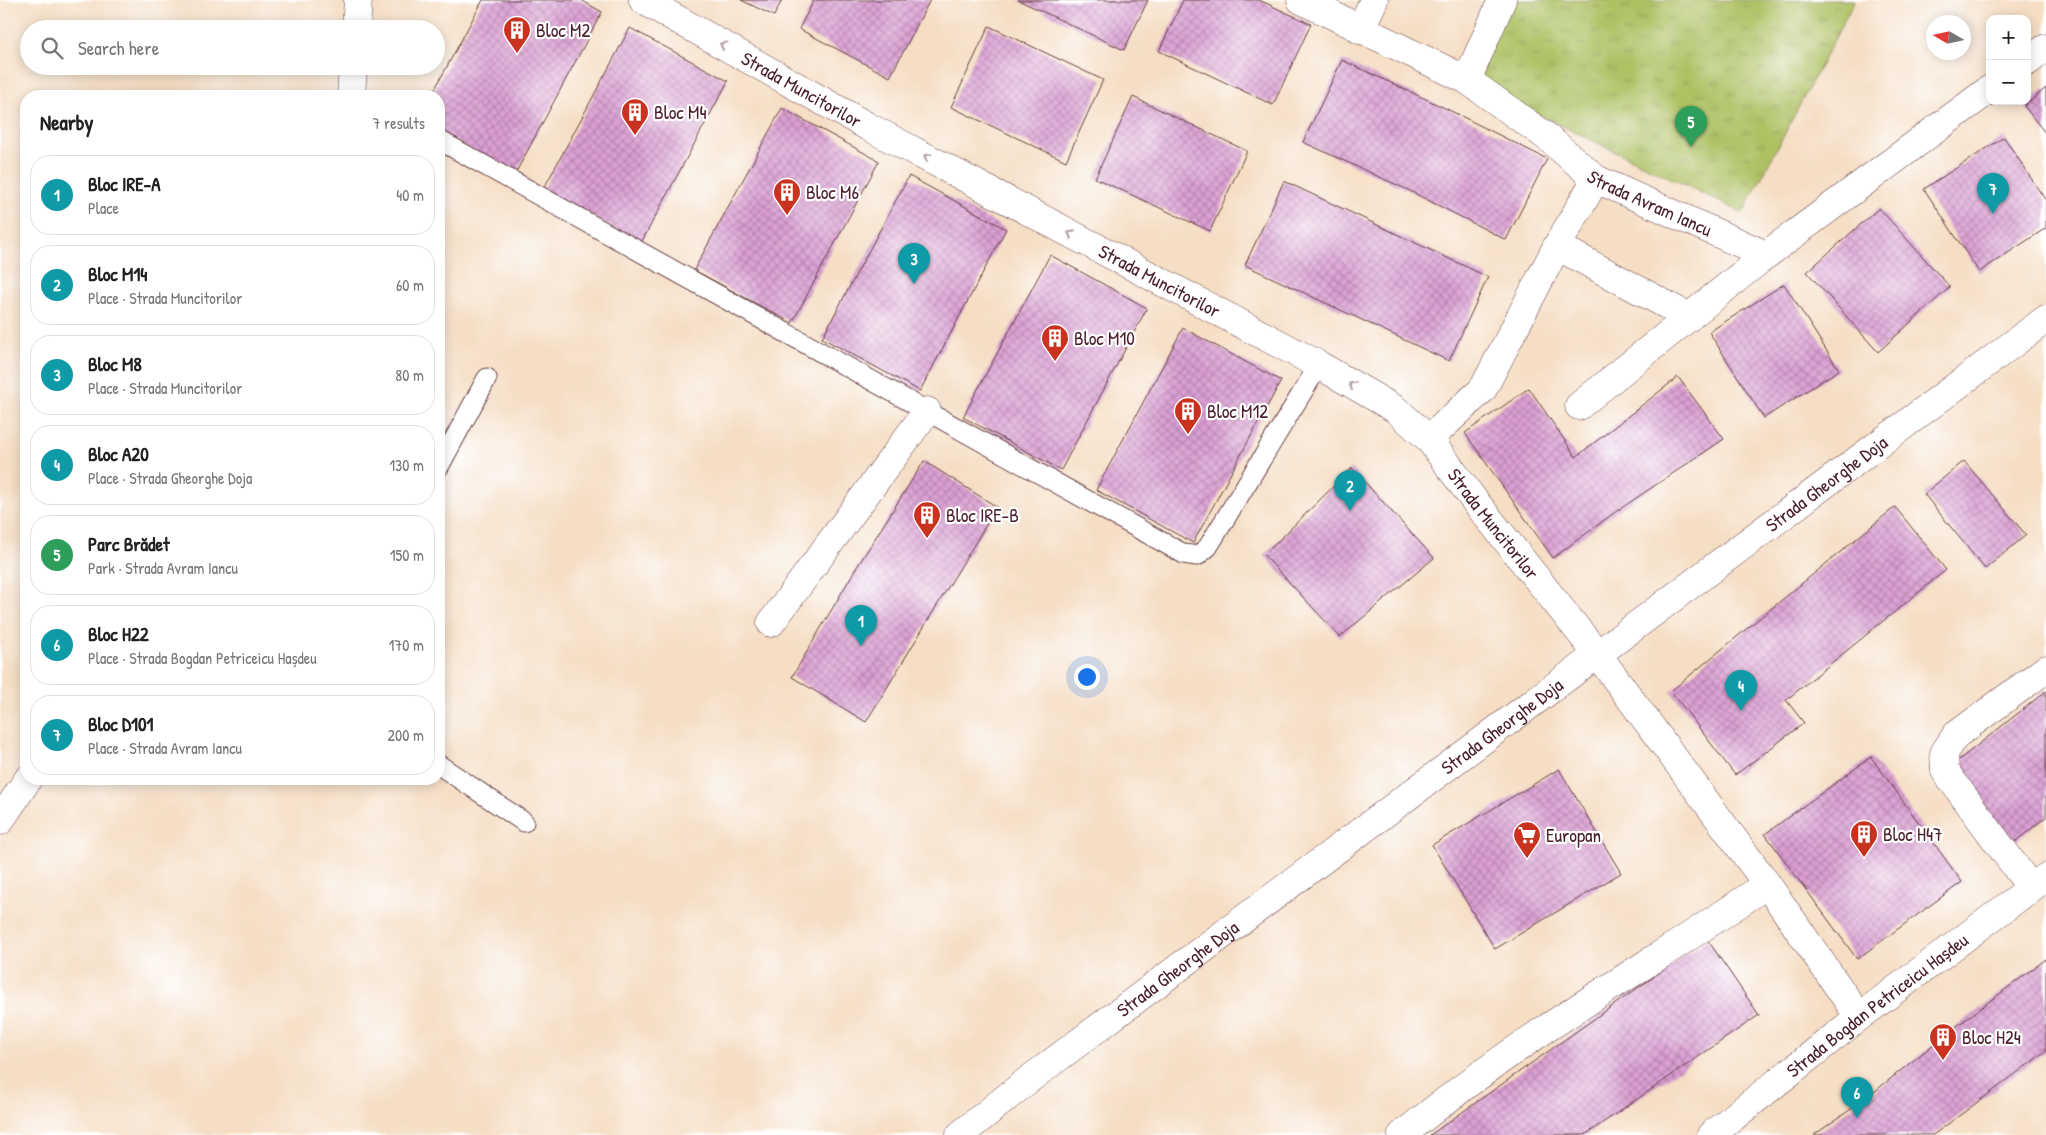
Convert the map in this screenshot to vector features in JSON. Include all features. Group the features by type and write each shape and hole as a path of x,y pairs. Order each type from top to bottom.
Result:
{"street":[{"path":"357,20 358,0"},
{"name":"Strada Muncitorilor","path":"643,0 867,126 1319,366 1395,409 1429,438 1474,500 1598,655 1767,884 1859,1017"},
{"name":"Strada Avram Iancu","path":"1301,0 1467,80 1548,137 1596,179 1766,256"},
{"path":"1360,30 1374,0"},
{"path":"1467,80 1502,0"},
{"path":"2030,60 2046,48"},
{"path":"1579,406 1766,256 1986,93"},
{"path":"1429,438 1483,389 1557,246 1596,179"},
{"path":"1557,246 1689,317"},
{"name":"Strada Gheorghe Doja","path":"960,1135 1035,1075 2046,319"},
{"path":"771,623 927,411"},
{"path":"2039,883 1945,771 1944,753 1956,735 2046,669"},
{"path":"0,821 24,785"},
{"name":"Strada Bogdan Petriceicu Hașdeu","path":"1711,1135 1859,1017 2039,883"},
{"path":"1402,1135 1473,1079 1563,1017 1709,926 1767,884"}],"lane":[{"path":"445,143 1184,554 1197,556 1208,547 1319,366"},
{"path":"445,456 487,378"},
{"path":"445,769 524,822"}],"green space":[{"path":"1511,0 1855,0 1743,213 1467,80"}],"building":[{"name":"Bloc M2","path":"483,0 581,0 602,12 515,174 445,135 445,90 434,90 442,75 445,75 445,70"},
{"path":"741,0 782,0 774,16"},
{"path":"814,0 930,0 890,77 799,29"},
{"path":"1018,0 1148,0 1124,50"},
{"path":"1183,0 1259,0 1311,24 1273,105 1159,51"},
{"path":"989,26 1103,80 1066,161 951,107"},
{"name":"Bloc M4","path":"630,28 728,81 641,243 543,190"},
{"path":"1342,60 1445,108 1547,159 1506,240 1408,190 1303,142"},
{"path":"2046,88 2046,134 2024,106 2031,105 2031,100"},
{"path":"1133,97 1247,151 1210,231 1095,178"},
{"name":"Bloc M6","path":"782,108 879,161 792,323 694,270"},
{"path":"2004,137 2046,201 2046,228 1979,272 1924,189"},
{"path":"909,176 1006,229 920,391 822,338"},
{"path":"1284,181 1488,277 1449,361 1245,265"},
{"path":"1879,208 1950,287 1878,352 1807,272"},
{"name":"Bloc M10","path":"1050,255 1147,308 1061,470 963,417"},
{"path":"1784,284 1839,370 1764,418 1709,332"},
{"name":"Bloc M12","path":"1183,328 1281,381 1193,543 1096,490"},
{"path":"1678,377 1724,439 1614,513 1553,558 1465,433 1529,388 1576,457"},
{"path":"924,461 997,507 866,722 792,677 855,570"},
{"path":"1964,461 2026,535 1985,569 1924,494"},
{"path":"1352,468 1434,558 1340,637 1264,555"},
{"path":"1895,507 1946,570 1786,700 1804,723 1735,775 1671,691"},
{"path":"2046,691 2046,817 2011,845 1950,767"},
{"name":"Bloc H47","path":"1871,757 1962,882 1857,959 1765,834"},
{"name":"Europan","path":"1559,769 1621,873 1495,949 1432,845"},
{"path":"1707,939 1759,1015 1585,1135 1430,1135"},
{"path":"2046,959 2046,1051 1933,1135 1814,1135 1864,1100 1950,1031"}],"place":[{"name":"Bloc M2","path":"517,54"},
{"name":"Bloc M4","path":"635,136"},
{"name":"Parc Brădet","path":"1691,147"},
{"name":"Bloc D101","path":"1993,214"},
{"name":"Bloc M6","path":"787,216"},
{"name":"Bloc M8","path":"914,284"},
{"name":"Bloc M10","path":"1055,362"},
{"name":"Bloc M12","path":"1188,435"},
{"name":"Bloc M14","path":"1350,511"},
{"name":"Bloc IRE-B","path":"927,539"},
{"name":"Bloc IRE-A","path":"861,646"},
{"name":"Bloc A20","path":"1741,711"},
{"name":"Bloc H47","path":"1864,858"},
{"name":"Europan","path":"1527,859"},
{"name":"Bloc H24","path":"1943,1061"},
{"name":"Bloc H22","path":"1857,1118"}]}
